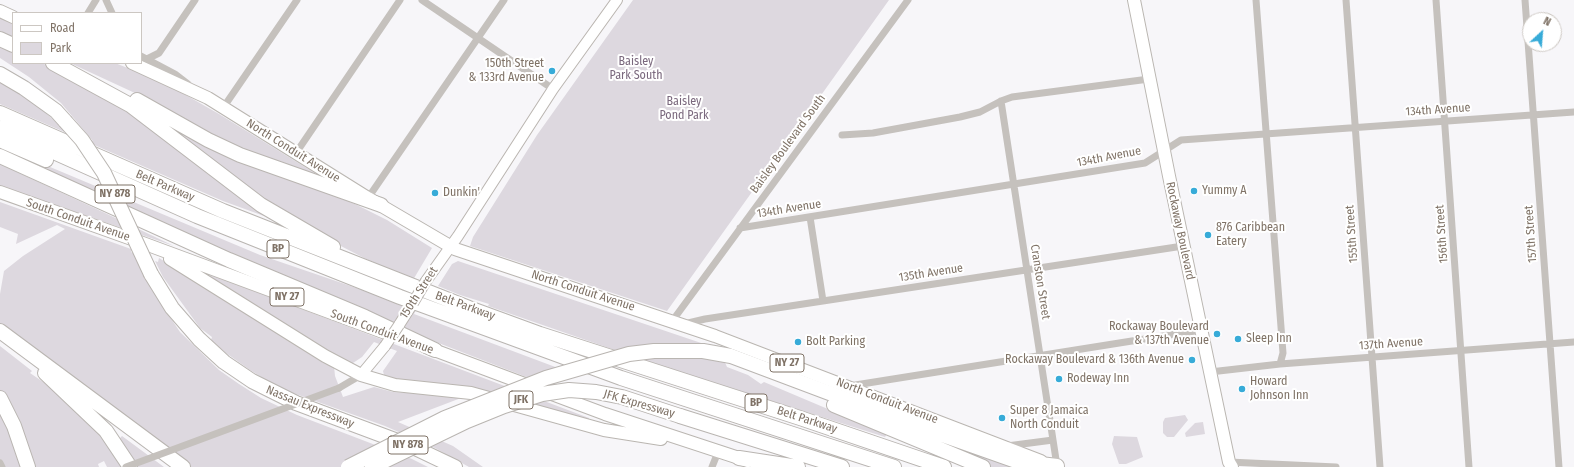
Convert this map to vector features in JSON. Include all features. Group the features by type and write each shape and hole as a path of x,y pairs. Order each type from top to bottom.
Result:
{"highway":[{"path":"0,39 12,45"},
{"path":"54,64 118,91 208,140 240,155 381,205"},
{"path":"54,64 101,88 135,108 249,196 278,216 398,281"},
{"path":"0,65 37,92 61,116"},
{"name":"Nassau Expressway","path":"0,74 24,88 61,116 90,151 107,179 164,296 185,324 208,348 234,370 282,397 423,451 455,467"},
{"name":"Belt Parkway","path":"0,112 184,194 398,281 540,334 800,418 944,467"},
{"name":"Belt Parkway","path":"0,128 104,176 248,237 400,297 648,388 894,467"},
{"path":"0,140 154,206 248,237"},
{"path":"0,156 229,260 365,318 435,350"},
{"path":"3,333 183,467"},
{"path":"3,333 106,431 130,467"},
{"name":"JFK","path":"348,467 445,418 546,378 628,354 654,351 703,351 731,356 841,396"},
{"name":"JFK Expressway","path":"372,467 472,419 529,397 549,392 582,391 609,394 842,467"},
{"path":"841,396 917,426 1016,461 1057,467"},
{"path":"841,396 983,467"},
{"path":"0,398 14,426 28,467"},
{"path":"128,425 176,467"},
{"path":"358,427 439,467"},
{"path":"739,458 798,467"}],"main road":[{"name":"150th Street","path":"360,375 385,346 426,281 554,89 617,0"},
{"name":"Rockaway Boulevard","path":"1134,0 1183,246 1230,465"},
{"path":"0,11 12,16"},
{"name":"North Conduit Avenue","path":"134,64 208,98 368,198 450,246 678,322 841,396 1004,447 1057,467"},
{"name":"South Conduit Avenue","path":"0,192 140,242 364,326 435,350 605,414 766,467"},
{"path":"140,242 204,279 330,359 360,375 399,385 471,393 616,433 693,444"}],"street":[{"path":"89,12 96,0"},
{"path":"106,0 112,12"},
{"path":"144,57 159,53 195,0"},
{"path":"223,108 297,0"},
{"path":"296,153 400,0"},
{"path":"422,0 554,89"},
{"path":"368,198 504,0"},
{"name":"Baisley Boulevard South","path":"678,322 740,228 908,0"},
{"path":"1256,0 1283,353 1280,364"},
{"name":"155th Street","path":"1346,0 1380,467"},
{"name":"156th Street","path":"1436,0 1469,467"},
{"name":"157th Street","path":"1525,0 1559,467"},
{"path":"144,57 175,74 208,98"},
{"path":"842,135 873,133 960,117 980,112 1001,100 1149,79"},
{"name":"Cranston Street","path":"1001,100 1057,467"},
{"name":"134th Avenue","path":"740,228 1146,163 1181,140 1574,112"},
{"path":"810,217 823,301"},
{"name":"135th Avenue","path":"678,322 1183,246"},
{"path":"841,396 1040,355 1201,330"},
{"name":"137th Avenue","path":"1210,372 1280,364 1574,342"},
{"name":"150th Street","path":"126,467 339,388 360,375"},
{"path":"1004,447 1053,440"},
{"path":"712,467 718,452"},
{"path":"0,463 2,467"},
{"path":"1230,465 1336,467"}],"green space":[{"name":"Baisley Pond Park","path":"633,0 889,0 667,311 470,246 473,237 537,135"},
{"path":"0,18 12,23 12,37 0,31"},
{"path":"0,44 12,50 12,64 44,64 107,94 148,119 264,216 223,201 0,104 0,80 23,93 64,129 93,141 61,103 29,77 0,58"},
{"path":"72,64 118,64 163,82 219,114 321,177 252,154 210,134 150,100"},
{"path":"162,121 357,205 387,220 432,248 413,280 364,258 312,231 262,202"},
{"path":"0,146 260,255 409,306 416,310 414,314 558,368 529,378 366,315 0,152"},
{"path":"0,164 105,213 174,246 0,186"},
{"path":"0,202 131,249 131,252 135,254 162,305 180,332 219,370 261,398 297,415 412,459 428,467 191,467 0,324 0,294 4,271 23,256 65,229 57,225 16,244 18,234 0,227"},
{"path":"159,258 334,366 335,376 343,397 374,387 393,392 461,398 398,422 453,446 483,467 469,467 435,448 385,426 279,388 250,370 226,353 211,340 212,337 200,328 163,277 155,261 158,262"},
{"path":"458,261 719,349 727,367 748,375 761,384 764,382 887,434 885,437 652,363 488,306 489,304 438,286 452,264"},
{"path":"204,272 589,418 588,421 388,379 384,375 383,371 397,351 374,342 362,357 350,365 203,275"},
{"path":"0,346 32,371 30,373 52,388 60,398 61,396 108,439 125,467 107,467 104,461 98,464 99,467 0,467"},
{"path":"1185,415 1188,420 1174,437 1167,437 1163,433 1163,422 1165,418"},
{"path":"896,422 1027,467 991,467 963,456"},
{"path":"1203,422 1205,434 1186,437 1185,433 1195,423"},
{"path":"122,436 164,467 134,467 119,439"},
{"path":"1114,436 1137,437 1143,457 1126,464 1119,464 1112,444"}],"place":[{"name":"150th Street & 133rd Avenue","path":"552,71"},
{"name":"Yummy A","path":"1194,191"},
{"name":"Dunkin'","path":"435,193"},
{"name":"876 Caribbean Eatery","path":"1208,235"},
{"name":"Rockaway Boulevard & 137th Avenue","path":"1217,334"},
{"name":"Sleep Inn","path":"1238,339"},
{"name":"Bolt Parking","path":"798,342"},
{"name":"Rockaway Boulevard & 136th Avenue","path":"1192,360"},
{"name":"Rodeway Inn","path":"1059,379"},
{"name":"Howard Johnson Inn","path":"1242,389"},
{"name":"Super 8 Jamaica North Conduit","path":"1002,418"}],"park label":[{"name":"Baisley Park South","path":"636,69"}]}
